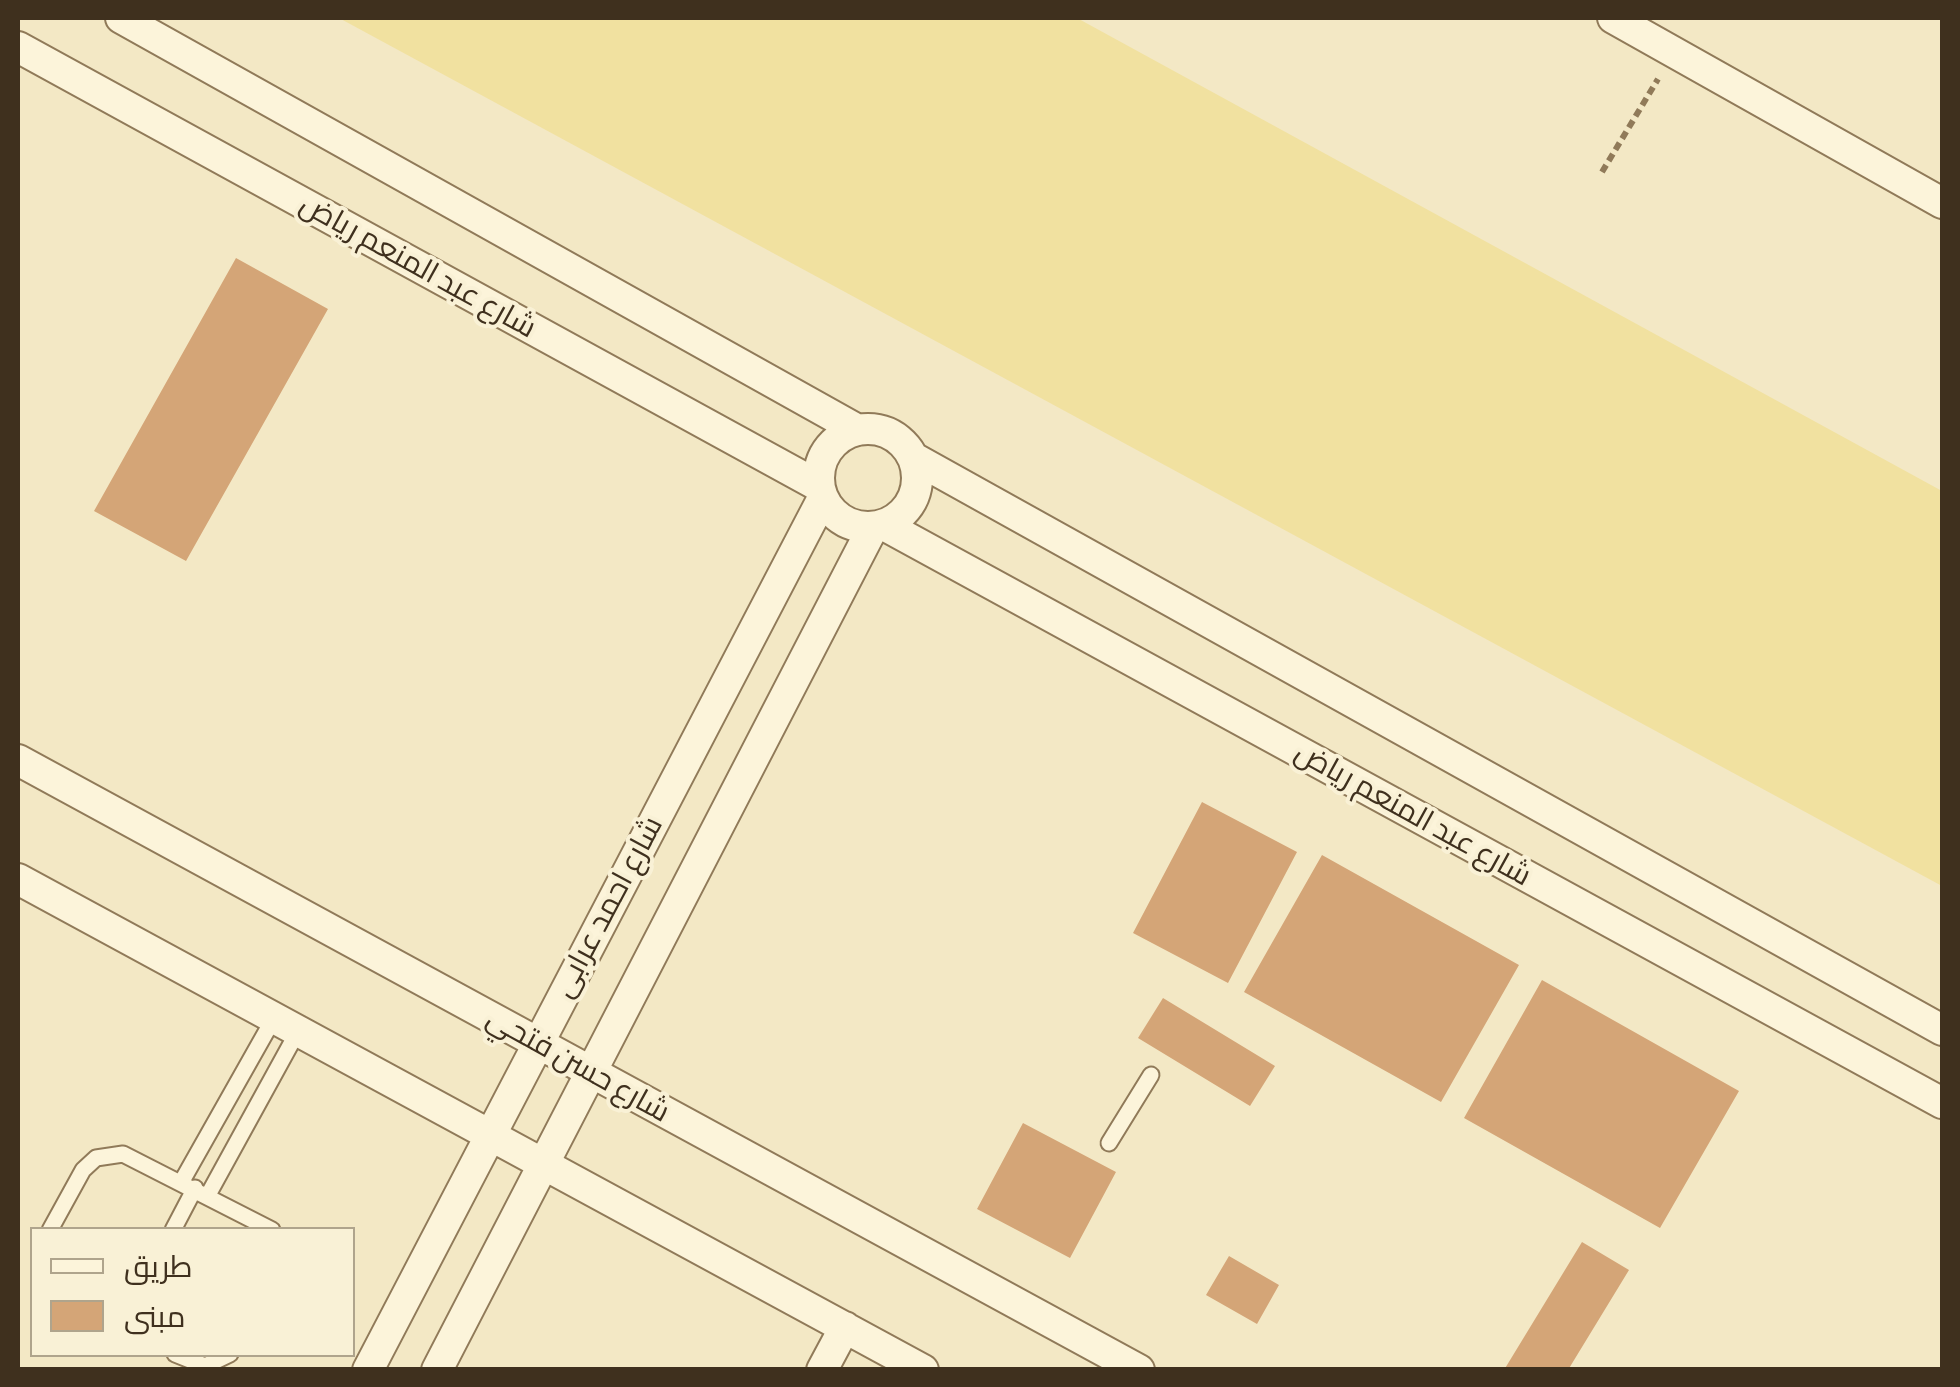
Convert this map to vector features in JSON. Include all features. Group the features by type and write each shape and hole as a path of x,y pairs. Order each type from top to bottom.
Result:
{"street":[{"path":"121,18 858,430 891,434 914,458 1942,1030"},
{"path":"1613,18 1942,203"},
{"name":"شارع عبد المنعم رياض","path":"18,47 821,492"},
{"path":"858,430 827,450 818,474 821,492 843,521 878,526 909,505 916,490 914,458"},
{"name":"شارع احمد عرابى","path":"368,1370 821,492"},
{"name":"شارع عبد المنعم رياض","path":"878,526 1942,1103"},
{"name":"شارع احمد عرابى","path":"437,1370 878,526"},
{"name":"شارع حسن فتحي","path":"18,760 1139,1370"},
{"path":"18,878 923,1370"},
{"path":"822,1370 845,1327"}],"lane":[{"path":"175,1227 286,1024"},
{"path":"195,1188 286,1024"},
{"path":"1109,1143 1152,1075"},
{"path":"52,1227 83,1170 96,1158 123,1154 266,1227"},
{"path":"182,1357 204,1366 224,1357"}],"path":[{"path":"1602,172 1674,52"}],"sand":[{"path":"339,18 1077,18 1942,491 1942,886"}],"building":[{"path":"236,258 328,309 186,561 94,511"},
{"path":"1202,802 1297,852 1228,983 1133,933"},
{"path":"1322,855 1519,965 1441,1102 1244,992"},
{"path":"1542,980 1739,1091 1660,1228 1464,1118"},
{"path":"1163,998 1275,1066 1250,1106 1138,1038"},
{"path":"1023,1123 1116,1172 1070,1258 977,1209"},
{"path":"1582,1242 1629,1270 1568,1370 1504,1370"},
{"path":"1229,1256 1279,1285 1257,1324 1206,1295"}]}
